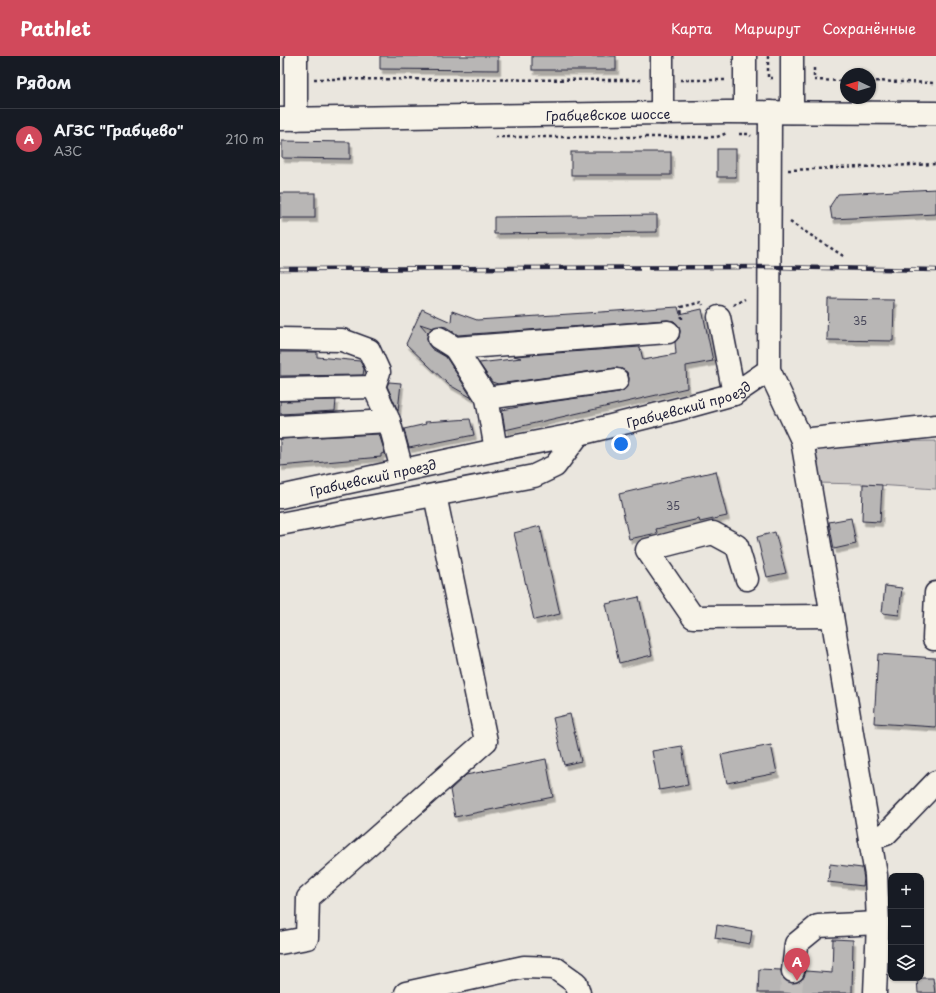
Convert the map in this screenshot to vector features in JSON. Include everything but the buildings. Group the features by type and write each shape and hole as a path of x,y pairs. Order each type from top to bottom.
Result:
{"street":[{"path":"288,119 296,79 296,56"},
{"path":"662,56 662,113"},
{"path":"792,56 792,112"},
{"path":"736,112 739,69"},
{"name":"Грабцевское шоссе","path":"288,119 736,112 936,113"},
{"path":"770,112 769,370 802,440 870,839 876,875 878,923 875,993"},
{"path":"719,317 734,394"},
{"path":"496,450 487,398 447,343 668,332"},
{"path":"280,339 342,340 369,350 379,372 374,387 388,421 402,470"},
{"name":"Грабцевский проезд","path":"280,497 496,450 579,434 734,394 769,370"},
{"path":"487,398 617,380"},
{"path":"280,389 374,387"},
{"path":"280,428 388,421"},
{"path":"802,440 936,426"},
{"path":"280,524 534,476 555,466 579,434"},
{"path":"280,943 307,938 308,898 486,741 435,495"},
{"path":"747,579 737,546 713,533 648,550 693,617 832,616"},
{"path":"936,593 934,639 936,639"},
{"path":"870,839 886,834 936,782"},
{"path":"793,971 796,944 818,926 878,923"},
{"path":"406,993 524,966 555,968 576,983 579,993"}],"path":[{"path":"814,62 814,80 840,81"},
{"path":"296,79 726,80 739,69 768,78"},
{"path":"876,82 936,83"},
{"path":"736,112 727,133 749,134 757,141 770,140"},
{"path":"780,171 936,164"},
{"path":"784,218 845,257"}],"shaded area":[{"path":"936,441 936,489 863,484 815,483 815,448 868,442"}],"tunnel":[{"path":"791,993 793,971"}],"railway":[{"path":"280,269 770,267 936,270"}],"place":[{"name":"АГЗС \"Грабцево\"","path":"797,981"}]}
